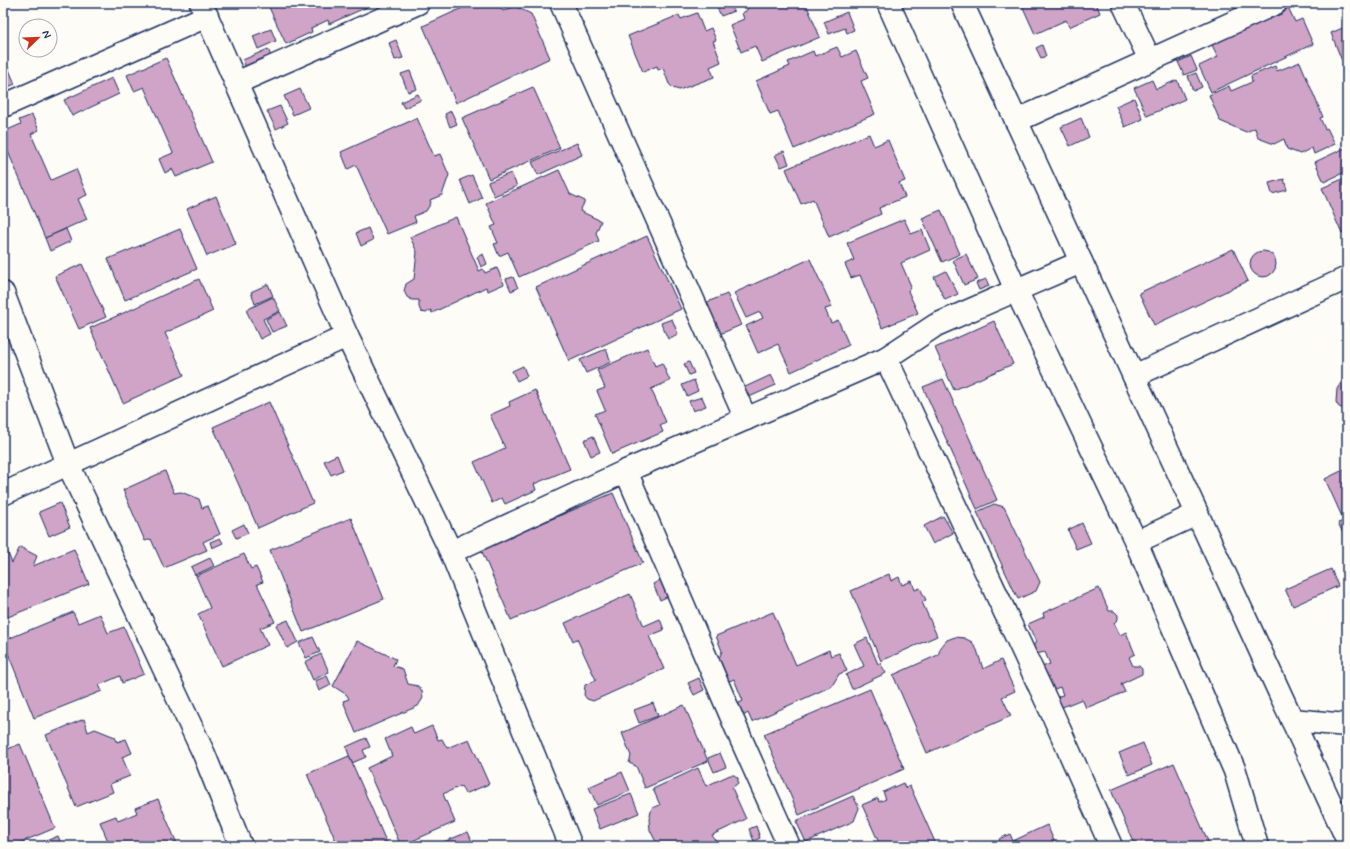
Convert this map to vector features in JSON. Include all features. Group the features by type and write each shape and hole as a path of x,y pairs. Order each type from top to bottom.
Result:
{"street":[{"path":"236,83 418,3"},
{"path":"561,3 746,419"},
{"path":"888,3 1016,290 1136,542 1235,771 1258,846"},
{"path":"962,3 1347,839"},
{"path":"1123,3 1150,60"},
{"path":"1016,121 1276,3"},
{"path":"3,106 204,10 347,336 451,552 571,846"},
{"path":"451,552 626,471 886,358 936,325 1081,262"},
{"path":"1134,376 1347,278"},
{"path":"3,293 68,464 204,754 241,846"},
{"path":"3,494 347,336"},
{"path":"886,358 1053,715 1111,846"},
{"path":"626,471 741,739 789,846"},
{"path":"1136,542 1197,514"},
{"path":"1292,720 1347,725"}],"building":[{"path":"267,3 365,3 367,7 329,24 328,20 311,28 312,32 286,44"},
{"path":"473,3 498,3 503,11 515,6 531,14 550,58 456,103 423,26"},
{"path":"648,3 662,3 650,8"},
{"path":"715,3 730,3 734,11 721,16"},
{"path":"751,3 808,3 806,4 820,37 762,62 755,46 741,52 730,25 744,19 742,13 746,11"},
{"path":"1021,3 1096,3 1100,13 1069,27 1066,20 1035,34"},
{"path":"1288,7 1295,22 1302,19 1313,44 1211,92 1199,66 1218,57 1211,43"},
{"path":"847,12 854,30 847,33 845,28 829,34 824,22"},
{"path":"697,13 704,31 711,28 716,40 713,41 721,62 710,67 714,77 679,90 673,88 669,84 663,68 658,70 657,66 643,72 628,36 679,15 681,19"},
{"path":"1347,26 1347,59 1342,61 1331,33"},
{"path":"271,29 276,41 258,49 253,36"},
{"path":"396,40 403,58 395,60 389,43"},
{"path":"1042,45 1046,56 1041,58 1036,48"},
{"path":"837,47 842,57 856,51 868,78 861,81 875,114 794,149 778,111 770,114 756,81 790,66 788,62 813,51 815,56"},
{"path":"268,49 273,61 247,71 243,60"},
{"path":"3,55 15,84 3,89"},
{"path":"1191,56 1197,70 1184,75 1178,62"},
{"path":"166,58 212,162 176,177 172,169 165,173 159,159 173,153 144,87 134,91 127,75"},
{"path":"1300,62 1323,117 1320,118 1335,144 1314,154 1312,148 1300,154 1287,149 1284,139 1274,144 1258,138 1255,128 1246,132 1220,121 1209,95 1229,86 1231,91 1252,82 1251,76 1275,66 1277,71"},
{"path":"410,71 417,89 408,92 401,74"},
{"path":"1196,73 1202,87 1193,91 1188,76"},
{"path":"112,78 119,94 72,116 64,100"},
{"path":"1152,80 1156,89 1177,80 1185,99 1147,116 1134,88"},
{"path":"533,87 560,148 489,179 462,118"},
{"path":"300,89 309,108 293,115 284,96"},
{"path":"418,94 421,100 404,108 401,102"},
{"path":"1134,98 1143,119 1125,127 1116,106"},
{"path":"280,106 288,123 276,129 267,111"},
{"path":"451,111 457,124 450,127 445,114"},
{"path":"32,115 39,130 31,134 51,180 76,169 87,195 78,199 87,219 45,238 3,140 3,132 21,124 19,120"},
{"path":"417,118 434,156 440,154 449,175 442,195 430,200 431,203 426,211 414,216 416,222 387,234 356,165 348,169 341,152"},
{"path":"1081,118 1089,137 1070,146 1061,127"},
{"path":"869,134 874,146 888,140 905,181 899,183 905,197 879,208 881,214 829,237 813,199 801,204 786,169"},
{"path":"577,143 582,155 538,175 532,162"},
{"path":"1347,147 1347,171 1324,182 1315,162"},
{"path":"784,151 789,164 781,167 775,155"},
{"path":"559,170 570,194 585,201 580,211 601,221 596,233 599,241 519,277 508,252 499,256 494,244 498,243 491,227 496,225 486,203"},
{"path":"511,173 517,186 494,196 488,182"},
{"path":"472,175 482,198 470,204 460,180"},
{"path":"1347,177 1347,231 1342,234 1322,188"},
{"path":"1284,179 1287,190 1272,194 1269,183"},
{"path":"216,196 236,244 207,256 187,209"},
{"path":"941,210 960,254 942,262 922,218"},
{"path":"456,217 479,271 483,269 485,273 497,268 504,284 488,291 486,287 432,313 431,310 426,313 421,312 419,300 412,300 407,297 404,291 406,284 414,279 417,252 410,237"},
{"path":"904,219 911,234 922,230 930,250 901,263 911,286 908,291 918,313 882,328 860,275 851,278 845,264 854,260 847,243"},
{"path":"368,228 373,240 361,246 356,233"},
{"path":"66,229 71,241 50,251 45,238"},
{"path":"180,229 197,269 125,300 108,259"},
{"path":"647,236 681,309 569,361 536,287"},
{"path":"1233,249 1248,281 1154,325 1139,293"},
{"path":"1263,251 1272,255 1276,264 1272,273 1263,277 1254,273 1250,264 1254,255"},
{"path":"483,254 487,264 481,267 477,257"},
{"path":"966,254 978,279 964,285 953,260"},
{"path":"810,259 832,307 825,309 831,323 838,320 849,345 791,372 778,344 758,353 746,326 763,318 760,312 746,318 734,293"},
{"path":"82,264 106,317 79,329 55,276"},
{"path":"946,271 958,294 945,300 934,277"},
{"path":"513,277 518,288 511,291 506,279"},
{"path":"199,279 213,311 165,333 184,375 123,403 90,328"},
{"path":"986,279 989,286 979,290 976,283"},
{"path":"268,284 273,296 255,304 251,292"},
{"path":"727,294 741,325 720,334 705,303"},
{"path":"273,297 280,311 263,319 270,334 260,339 246,310"},
{"path":"280,312 287,326 272,332 266,319"},
{"path":"672,319 678,334 668,339 661,323"},
{"path":"994,321 1013,364 954,390 935,348"},
{"path":"647,348 655,366 662,363 670,381 651,389 666,422 660,425 663,432 612,454 595,414 605,410 597,391 605,388 597,370"},
{"path":"606,349 611,362 586,373 580,360"},
{"path":"689,362 694,373 689,375 684,364"},
{"path":"523,366 527,376 517,381 512,371"},
{"path":"771,375 776,385 747,398 743,388"},
{"path":"943,379 997,500 977,509 923,387"},
{"path":"1347,379 1347,421 1344,418 1344,409 1339,407 1336,402 1337,389 1342,381"},
{"path":"694,380 698,391 687,396 682,385"},
{"path":"535,390 570,469 534,484 536,490 505,504 502,498 492,503 474,462 505,448 490,415 510,406 509,402"},
{"path":"702,397 706,406 693,411 689,401"},
{"path":"269,402 313,503 258,528 213,427"},
{"path":"593,436 600,452 591,456 584,440"},
{"path":"337,455 343,470 331,475 324,461"},
{"path":"1347,468 1347,541 1338,523 1344,521 1325,479"},
{"path":"165,471 174,493 181,492 199,499 202,508 208,506 220,534 203,542 207,550 164,568 151,539 145,541 123,490"},
{"path":"613,493 643,563 511,620 481,549"},
{"path":"60,503 70,527 49,536 39,512"},
{"path":"994,504 1004,507 1040,582 1036,591 1018,599 977,512"},
{"path":"943,516 953,533 933,544 924,526"},
{"path":"351,518 384,599 303,632 270,550"},
{"path":"1082,523 1091,543 1076,549 1068,530"},
{"path":"244,524 248,533 236,538 232,530"},
{"path":"220,538 223,543 212,548 210,542"},
{"path":"3,541 12,563 20,547 37,556 33,566 74,549 89,584 3,619"},
{"path":"244,554 251,569 256,567 263,582 257,584 275,622 260,628 268,645 222,666 198,614 210,608 196,576"},
{"path":"210,558 214,566 195,575 191,567"},
{"path":"1331,569 1338,586 1293,606 1285,589"},
{"path":"889,574 891,581 899,577 902,585 912,581 915,590 920,588 926,600 922,602 937,636 881,661 851,591"},
{"path":"664,578 671,595 660,600 653,584"},
{"path":"1099,588 1109,611 1114,611 1118,615 1118,619 1114,623 1120,635 1126,632 1135,654 1129,657 1133,666 1139,666 1142,669 1142,674 1121,684 1125,692 1086,708 1082,699 1060,708 1057,701 1059,696 1063,695 1060,687 1052,690 1042,667 1050,664 1045,652 1036,654 1033,650 1033,646 1036,642 1028,624 1044,617 1043,613"},
{"path":"630,594 644,626 660,619 664,630 649,636 664,669 593,701 587,699 584,695 585,685 596,680 577,639 573,641 565,623"},
{"path":"73,612 78,623 100,614 108,633 124,627 144,674 122,683 120,676 99,685 102,691 34,718 3,641"},
{"path":"773,612 796,665 829,650 831,656 839,653 847,671 839,674 832,686 752,722 748,713 743,716 737,704 743,701 734,679 727,682 718,661 722,651 716,636"},
{"path":"288,620 298,642 287,648 276,625"},
{"path":"313,637 320,652 306,658 299,643"},
{"path":"955,637 964,638 972,642 977,650 983,669 1001,660 1015,691 1002,697 1011,716 927,753 893,675 938,655 941,647 947,640"},
{"path":"867,638 878,664 880,663 886,673 852,689 846,675 864,666 854,644"},
{"path":"357,641 396,659 393,666 403,669 408,684 418,686 422,691 423,698 418,706 356,733 343,701 349,699 347,695 333,686"},
{"path":"321,654 329,672 313,680 305,662"},
{"path":"327,676 331,685 319,691 315,681"},
{"path":"699,678 704,690 694,695 688,683"},
{"path":"870,689 904,769 799,815 764,734"},
{"path":"653,703 658,716 639,723 634,710"},
{"path":"684,705 708,761 645,788 636,766 629,763 631,756 622,733"},
{"path":"84,719 88,732 95,729 115,737 117,742 126,739 132,753 122,757 130,776 110,784 113,792 76,807 46,735"},
{"path":"432,726 438,740 442,739 447,748 469,739 489,784 465,794 461,786 443,794 455,822 401,846 367,768 392,756 385,739 411,727 414,734"},
{"path":"366,738 370,747 363,750 366,757 352,763 346,747"},
{"path":"1143,743 1152,765 1129,775 1119,753"},
{"path":"20,744 55,828 12,846 3,846 3,751"},
{"path":"720,753 726,767 714,772 708,758"},
{"path":"349,756 388,846 338,846 307,774"},
{"path":"1174,763 1210,846 1135,846 1111,790"},
{"path":"698,768 706,786 730,775 734,775 738,778 738,783 732,788 746,819 712,835 716,842 707,846 661,846 655,840 650,830 649,819 652,808 660,805 653,789"},
{"path":"622,772 630,791 597,805 589,787"},
{"path":"903,783 905,788 910,786 935,842 931,844 932,846 877,846 880,845 862,805 878,798 879,802 886,799 883,792"},
{"path":"631,794 639,813 600,829 592,809"},
{"path":"853,796 859,808 854,821 806,842 796,821"},
{"path":"158,799 178,846 110,846 100,822 116,816 118,821 137,813 135,808"},
{"path":"1047,825 1055,843 1059,841 1061,846 1002,846 999,839 1010,834 1013,841"},
{"path":"756,826 760,838 754,841 749,829"},
{"path":"468,832 474,846 434,846"},
{"path":"58,836 62,846 34,846"}]}
